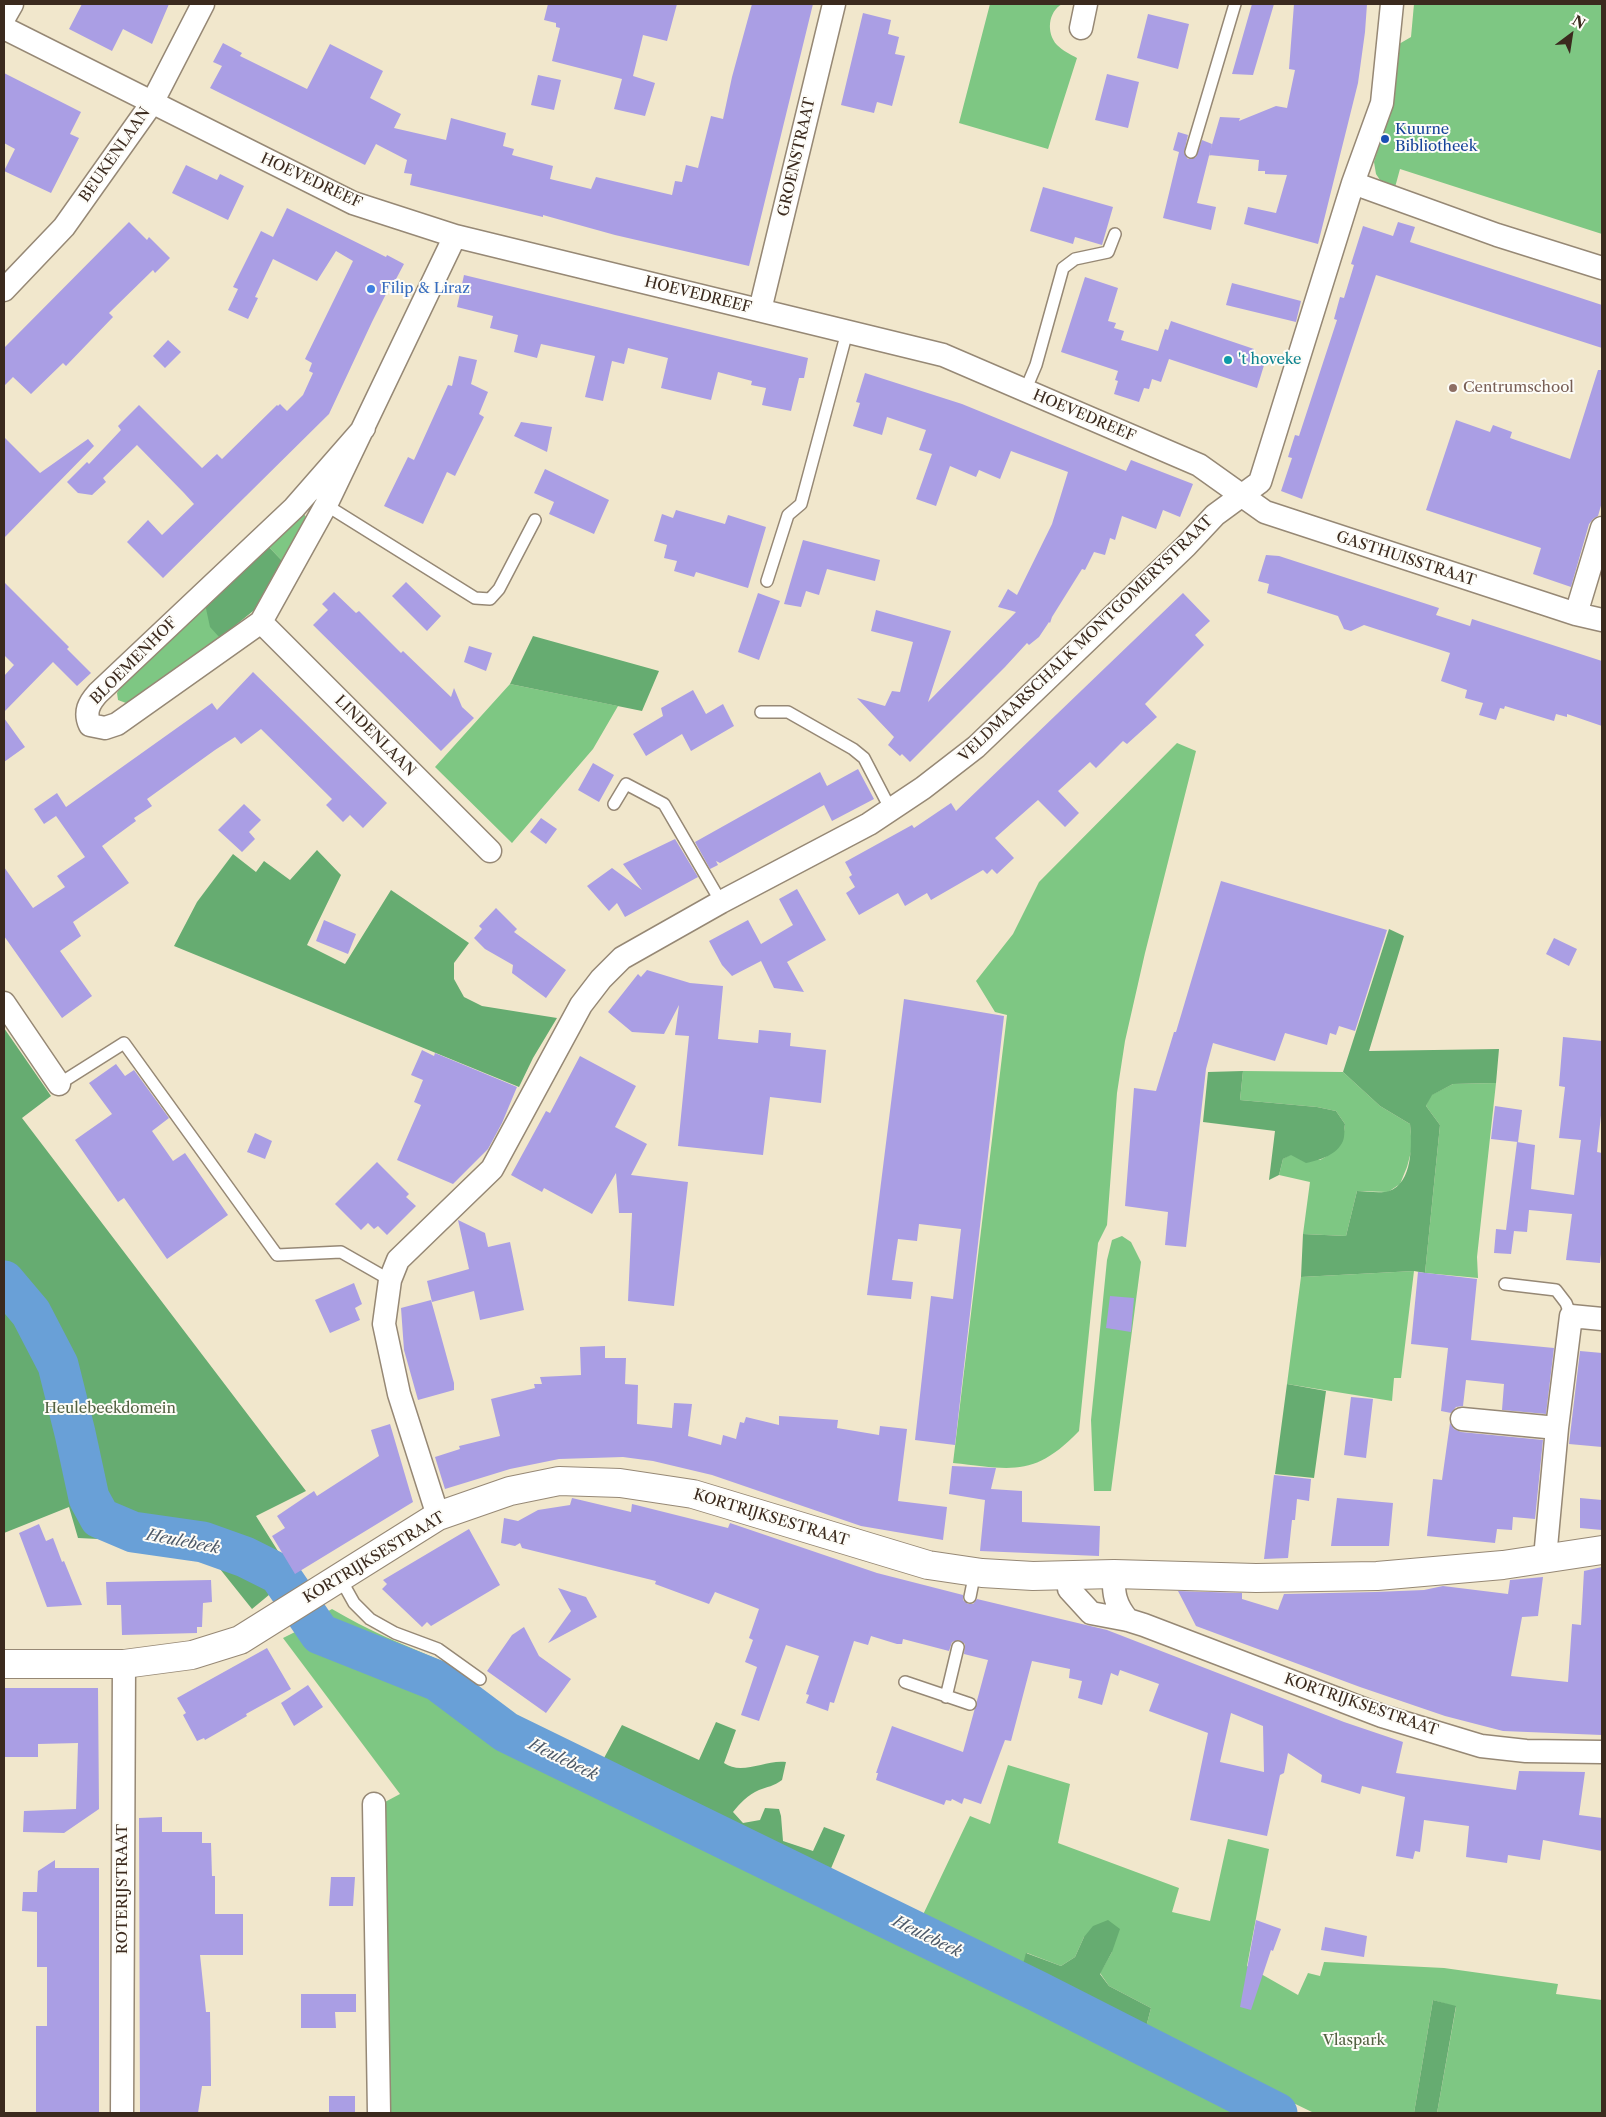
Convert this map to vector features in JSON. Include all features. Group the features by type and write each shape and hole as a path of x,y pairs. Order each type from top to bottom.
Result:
{"street":[{"path":"4,18 12,4"},
{"name":"BEUKENLAAN","path":"4,290 64,227 152,103 203,4"},
{"name":"GROENSTRAAT","path":"760,310 834,4"},
{"path":"1081,28 1086,4"},
{"name":"VELDMAARSCHALK MONTGOMERYSTRAAT","path":"438,1516 399,1394 389,1355 384,1324 390,1280 398,1260 492,1169 581,1005 601,979 622,958 720,902 869,824 923,788 976,747 1186,546 1215,515 1260,482 1353,183 1382,103 1392,4"},
{"name":"HOEVEDREEF","path":"4,28 353,203 455,236 943,355 1198,465 1241,496"},
{"path":"1353,183 1497,235 1602,268"},
{"name":"BLOEMENHOF","path":"364,428 294,508 90,702 86,717 90,725 105,728 117,724 261,622 326,505 364,428 455,236"},
{"name":"GASTHUISSTRAAT","path":"1241,496 1265,512 1288,520 1576,614 1602,620"},
{"path":"1576,614 1602,528"},
{"name":"LINDENLAAN","path":"261,622 490,850"},
{"path":"4,1003 59,1084"},
{"path":"1545,1558 1570,1316 1602,1319"},
{"path":"1462,1419 1557,1428"},
{"name":"KORTRIJKSESTRAAT","path":"4,1664 124,1664 192,1655 240,1640 438,1516 510,1491 559,1481 620,1482 693,1494 928,1565 973,1584 1032,1576 1114,1574 1256,1578 1377,1576 1503,1566 1602,1550"},
{"path":"1114,1574 1114,1598 1119,1609 1128,1620"},
{"name":"KORTRIJKSESTRAAT","path":"1070,1575 1069,1589 1091,1613 1128,1620 1382,1716 1481,1746 1526,1751 1602,1752"},
{"name":"ROTERIJSTRAAT","path":"122,2113 124,1664"},
{"path":"374,1804 379,2113"}],"lane":[{"path":"1191,152 1235,4"},
{"path":"1026,391 1036,365 1062,268 1075,260 1108,252 1115,234"},
{"path":"767,581 788,515 801,504 847,332"},
{"path":"326,505 475,598 490,599 499,589 535,520"},
{"path":"761,712 788,712 854,749 864,758 891,810"},
{"path":"614,804 626,784 664,804 720,902"},
{"path":"59,1084 124,1043 277,1255 341,1252 390,1280"},
{"path":"1505,1284 1556,1290 1566,1303 1570,1316"},
{"path":"340,1578 354,1603 370,1619 395,1633 438,1649 480,1679"},
{"path":"946,1697 958,1647"},
{"path":"905,1682 970,1704"}],"green space":[{"path":"990,4 1062,4 1051,17 1051,35 1059,47 1077,58 1048,149 959,123"},
{"path":"1414,4 1602,4 1602,234 1400,169 1394,191 1382,183 1376,174 1374,162 1387,119 1399,44 1411,37"},
{"path":"304,514 308,520 287,566 267,545"},
{"path":"267,545 287,566 258,607 220,638 210,627 205,604"},
{"path":"205,604 220,638 132,701 126,703 118,700 117,693 122,684"},
{"path":"533,636 659,671 642,711 510,684"},
{"path":"510,684 618,706 593,749 512,843 435,767"},
{"path":"1177,743 1196,751 1145,953 1125,1041 1117,1093 1107,1225 1098,1243 1079,1431 1048,1457 1021,1467 1006,1468 953,1463 1007,1015 995,1012 976,981 1013,934 1039,882"},
{"path":"317,850 341,875 307,945 345,964 391,890 469,943 454,963 454,979 464,997 482,1006 557,1018 533,1058 519,1087 174,946 197,902 233,854 256,872 264,861 290,880"},
{"path":"1389,929 1404,936 1369,1051 1499,1049 1496,1083 1453,1084 1432,1095 1426,1106 1440,1125 1425,1273 1414,1271 1301,1277 1303,1234 1346,1236 1357,1191 1389,1191 1397,1187 1407,1172 1411,1152 1410,1124 1380,1106 1343,1072"},
{"name":"Heulebeekdomein","path":"4,1028 51,1096 22,1118 306,1491 256,1516 293,1575 252,1609 200,1544 78,1538 69,1507 4,1533"},
{"path":"1243,1071 1343,1072 1380,1106 1410,1124 1412,1148 1400,1184 1388,1192 1357,1191 1346,1236 1303,1234 1310,1182 1279,1175 1283,1159 1291,1154 1320,1160 1331,1153 1341,1142 1345,1124 1336,1111 1317,1107 1240,1100"},
{"path":"1243,1071 1240,1100 1317,1107 1336,1111 1345,1124 1344,1139 1337,1150 1328,1156 1306,1163 1291,1155 1283,1159 1279,1175 1269,1180 1275,1131 1203,1122 1208,1072"},
{"path":"1496,1083 1477,1257 1478,1278 1425,1273 1440,1125 1426,1106 1431,1095 1453,1084"},
{"path":"1122,1236 1131,1242 1141,1262 1111,1491 1094,1491 1091,1420 1107,1260 1112,1240"},
{"path":"1414,1271 1401,1378 1394,1378 1392,1401 1287,1384 1301,1277"},
{"path":"1287,1384 1326,1391 1314,1478 1275,1474"},
{"path":"332,1609 372,1630 442,1661 433,1673 396,1657 321,1615"},
{"path":"297,1631 323,1646 428,1685 502,1745 646,1819 907,1941 1251,2113 390,2113 385,1802 400,1794 283,1638"},
{"path":"442,1661 458,1672 490,1700 485,1709 433,1673"},
{"path":"490,1700 535,1725 531,1736 485,1709"},
{"path":"716,1722 736,1730 724,1763 731,1767 746,1768 786,1762 782,1780 751,1794 733,1812 743,1823 760,1820 765,1808 779,1809 783,1841 813,1851 824,1827 845,1835 827,1878 710,1825 531,1736 535,1725 604,1758 622,1725 699,1760"},
{"name":"Vlaspark","path":"1008,1765 1070,1784 1058,1843 1179,1888 1172,1912 1210,1921 1228,1839 1269,1849 1247,1966 1298,1995 1308,1973 1320,1976 1324,1962 1444,1968 1558,1984 1556,1994 1602,2000 1602,2113 1437,2113 1456,2007 1433,2000 1414,2113 1314,2113 1145,2031 1151,2008 1109,1986 1100,1973 1112,1952 1084,1937 1075,1957 1061,1966 1027,1953 1021,1971 920,1921 970,1816 990,1824"},
{"path":"1108,1920 1120,1929 1112,1952 1100,1974 1109,1986 1151,2008 1145,2031 1021,1971 1026,1953 1061,1966 1075,1957 1084,1937 1093,1926"},
{"path":"1433,2000 1456,2006 1437,2113 1414,2113"}],"building":[{"path":"82,4 169,4 152,44 123,29 112,51 69,29"},
{"path":"548,4 677,4 667,41 643,35 633,76 655,83 645,116 614,109 622,79 552,61 560,28 556,27 556,23 544,20"},
{"path":"752,4 813,4 749,266 615,235 543,215 543,217 410,185 412,174 404,173 407,160 376,144 365,165 210,88 222,66 213,62 223,43 242,53 240,56 307,89 330,44 383,71 370,98 401,114 394,128 446,140 451,118 506,133 503,146 514,149 512,155 553,166 550,179 591,189 596,177 672,195 675,181 682,182 686,165 698,168 711,116 723,119 732,77"},
{"path":"1252,4 1274,4 1253,75 1232,74"},
{"path":"1294,4 1367,4 1358,83 1318,244 1244,224 1248,207 1276,213 1287,175 1265,174 1265,171 1258,171 1259,160 1209,155 1220,117 1240,118 1239,121 1276,106 1287,108 1295,70 1289,69"},
{"path":"863,13 891,20 888,34 899,37 895,54 905,56 892,106 877,102 874,113 841,105"},
{"path":"1148,14 1189,24 1178,69 1137,58"},
{"path":"4,73 81,112 70,134 79,138 51,193 4,171 15,149 4,143"},
{"path":"1107,74 1139,82 1128,128 1095,120"},
{"path":"538,75 561,80 554,110 531,105"},
{"path":"1178,132 1188,135 1184,153 1188,159 1196,157 1202,140 1212,144 1197,203 1216,207 1211,230 1163,218 1179,152 1173,150"},
{"path":"186,165 217,180 220,174 244,186 228,220 172,193"},
{"path":"1043,187 1113,207 1102,245 1075,237 1073,244 1030,231"},
{"path":"287,208 404,264 395,281 393,280 372,322 329,414 163,578 127,542 148,520 162,535 194,504 137,445 103,478 106,482 92,495 78,493 67,482 87,462 89,464 121,430 118,426 139,405 202,468 217,454 222,459 277,405 280,404 287,411 303,395 313,373 309,371 312,363 305,359 353,261 336,251 317,281 273,259 255,297 258,298 248,319 228,310 238,289 233,287 261,231 273,237"},
{"path":"129,222 147,240 149,237 170,258 155,273 153,270 109,313 113,317 66,366 63,363 31,394 13,377 4,386 4,348"},
{"path":"1398,222 1415,227 1410,242 1602,305 1602,348 1376,275 1302,499 1281,491 1292,458 1288,457 1295,435 1299,436 1337,320 1334,319 1340,297 1344,298 1354,265 1351,264 1363,226 1393,236"},
{"path":"464,275 808,358 804,378 799,378 791,411 762,405 766,388 751,385 752,381 718,372 711,400 661,388 668,358 628,348 624,364 612,361 603,401 585,397 595,356 541,344 537,358 514,352 518,335 490,328 493,316 457,307"},
{"path":"1085,277 1118,288 1108,321 1116,323 1114,328 1124,331 1121,340 1158,351 1165,329 1168,330 1171,321 1254,349 1251,358 1265,362 1257,388 1169,359 1161,382 1152,379 1149,389 1144,388 1139,402 1114,394 1118,381 1115,380 1118,371 1061,352"},
{"path":"1232,283 1301,301 1296,322 1226,305"},
{"path":"168,340 181,352 165,368 153,356"},
{"path":"459,356 477,360 471,384 488,392 479,414 484,417 455,476 447,472 423,524 384,506 408,457 414,460 448,385 452,386"},
{"path":"1598,370 1602,370 1602,502 1598,516 1589,524 1571,587 1533,574 1541,548 1426,510 1456,420 1490,432 1493,425 1512,432 1510,438 1570,459"},
{"path":"865,373 962,404 1126,471 1131,460 1193,484 1180,517 1163,510 1156,529 1122,516 1115,540 1110,538 1105,555 1094,552 1085,570 1082,569 1050,623 1039,637 1029,645 1027,643 910,762 888,745 894,737 857,698 885,706 892,691 900,692 913,642 871,631 876,610 951,631 928,702 1016,612 998,607 1008,589 1017,595 1052,524 1068,472 1011,451 1000,479 979,470 976,477 950,466 936,506 916,499 932,454 919,450 926,430 887,417 882,435 853,426 860,403 856,402"},
{"path":"521,422 552,427 547,452 514,436"},
{"path":"4,437 40,473 88,439 94,446 4,538"},
{"path":"545,469 609,500 594,534 549,514 554,502 534,493"},
{"path":"676,510 725,524 728,515 766,527 748,588 696,572 694,577 674,571 677,561 664,558 667,545 654,541 662,514 673,518"},
{"path":"803,540 880,560 875,581 827,569 819,595 806,591 801,607 784,604"},
{"path":"1266,555 1279,556 1439,608 1436,615 1470,626 1472,619 1602,661 1602,726 1567,714 1567,717 1556,714 1554,721 1505,706 1504,709 1500,708 1496,720 1479,715 1483,703 1465,698 1467,690 1441,681 1450,653 1364,625 1351,631 1344,629 1338,616 1267,593 1269,584 1258,581"},
{"path":"4,582 69,647 67,649 91,673 77,686 53,662 4,712 4,676 14,665 4,655"},
{"path":"406,582 441,616 427,631 392,596"},
{"path":"334,592 356,613 359,611 401,653 403,651 451,697 454,688 462,707 474,718 441,751 313,625 328,610 322,604"},
{"path":"758,593 780,601 759,660 738,652"},
{"path":"1183,593 1210,621 1195,635 1204,645 1145,704 1157,717 1127,744 1123,741 1096,768 1090,762 1058,791 1079,813 1065,827 1038,800 995,838 1014,858 997,874 992,869 987,874 983,870 931,900 927,893 905,906 898,893 859,915 846,893 855,887 849,877 852,875 845,862 912,825 914,828 951,803 956,811"},
{"path":"469,646 492,653 486,671 464,662"},
{"path":"253,672 387,803 363,828 350,815 343,822 326,805 332,799 261,729 241,744 235,737 215,750 147,799 152,806 134,818 136,821 102,846 129,883 73,922 81,936 60,951 92,996 62,1018 4,936 4,867 33,908 65,887 57,876 85,857 56,816 44,824 34,809 57,793 66,807 212,703 217,710"},
{"path":"693,690 706,714 723,704 734,726 691,751 682,734 646,756 633,734 663,716 661,708"},
{"path":"4,718 25,747 4,762"},
{"path":"593,763 614,775 599,802 578,790"},
{"path":"858,769 874,799 832,821 824,805 720,863 716,861 718,865 710,869 695,842 820,772 827,786"},
{"path":"244,804 261,820 249,832 255,839 242,852 218,830"},
{"path":"541,818 557,829 546,844 530,832"},
{"path":"675,839 698,877 625,917 617,903 609,911 587,886 612,868 642,890 623,864"},
{"path":"1221,881 1387,930 1355,1031 1339,1026 1336,1035 1330,1033 1327,1045 1285,1033 1275,1061 1213,1043 1206,1069 1186,1247 1165,1245 1168,1212 1125,1206 1134,1088 1156,1091 1174,1032 1176,1032"},
{"path":"797,889 826,940 787,962 804,992 774,988 761,961 732,976 722,965 709,941 748,920 761,944 793,925 779,899"},
{"path":"496,908 517,929 514,932 566,970 546,998 512,973 513,965 485,949 474,938 482,929 479,926"},
{"path":"324,920 356,934 348,954 316,941"},
{"path":"1554,938 1577,949 1569,966 1546,954"},
{"path":"647,970 690,983 723,986 718,1039 758,1043 759,1030 791,1033 790,1046 826,1050 821,1103 770,1097 763,1155 678,1146 689,1036 675,1035 679,1005 664,1034 632,1032 608,1012 638,974 641,977"},
{"path":"904,999 1004,1016 955,1445 915,1440 931,1296 953,1299 961,1229 919,1224 917,1241 898,1239 892,1280 913,1282 911,1299 867,1295"},
{"path":"1563,1037 1602,1041 1602,1106 1597,1152 1602,1153 1602,1245 1600,1263 1566,1260 1572,1214 1529,1210 1527,1232 1514,1231 1511,1254 1494,1253 1496,1229 1506,1230 1517,1142 1535,1145 1531,1189 1574,1195 1581,1140 1559,1138 1565,1087 1559,1086"},
{"path":"422,1050 434,1056 435,1053 517,1087 502,1123 488,1149 453,1184 397,1160 421,1105 414,1102 423,1080 411,1075"},
{"path":"580,1056 636,1086 615,1127 647,1144 631,1175 688,1182 674,1306 628,1301 632,1213 619,1213 616,1173 592,1214 544,1188 542,1192 511,1175 546,1111 550,1113"},
{"path":"116,1064 125,1076 134,1070 169,1118 152,1131 173,1161 185,1153 228,1215 167,1259 124,1198 118,1202 75,1140 112,1114 89,1083"},
{"path":"1495,1106 1522,1110 1518,1142 1491,1139"},
{"path":"255,1133 272,1141 265,1159 247,1152"},
{"path":"377,1162 409,1194 406,1197 416,1206 387,1235 378,1226 374,1229 368,1223 361,1230 335,1204"},
{"path":"458,1220 485,1233 488,1247 510,1242 524,1310 480,1320 474,1291 432,1302 427,1281 469,1269"},
{"path":"1418,1272 1477,1279 1471,1340 1554,1348 1546,1414 1502,1410 1504,1384 1466,1380 1463,1406 1456,1407 1451,1413 1441,1411 1448,1348 1411,1344"},
{"path":"354,1283 362,1304 355,1308 360,1320 330,1333 315,1300"},
{"path":"1110,1296 1134,1298 1131,1332 1106,1328"},
{"path":"431,1300 454,1383 454,1390 418,1400 404,1350 401,1308"},
{"path":"605,1346 605,1358 626,1358 625,1384 638,1385 637,1424 672,1428 674,1403 692,1404 688,1436 721,1445 723,1435 736,1439 740,1422 744,1423 746,1417 779,1425 779,1416 838,1420 837,1428 879,1435 880,1426 907,1429 898,1501 947,1507 943,1540 861,1526 712,1475 653,1461 623,1457 559,1459 510,1469 445,1489 435,1457 460,1449 459,1446 500,1436 491,1399 535,1388 534,1384 542,1384 540,1377 581,1375 580,1347"},
{"path":"1580,1351 1602,1353 1602,1447 1569,1444"},
{"path":"1351,1397 1373,1399 1366,1458 1344,1455"},
{"path":"1450,1423 1454,1429 1461,1432 1543,1440 1535,1519 1513,1517 1512,1530 1497,1529 1495,1543 1427,1536 1433,1479 1442,1480"},
{"path":"390,1424 413,1502 295,1574 272,1536 285,1528 277,1516 314,1491 317,1496 379,1456 371,1430"},
{"path":"952,1466 996,1468 991,1489 1022,1491 1022,1522 1100,1526 1099,1556 980,1551 985,1500 949,1494"},
{"path":"1274,1475 1311,1479 1309,1501 1297,1499 1295,1520 1292,1520 1288,1558 1264,1559"},
{"path":"572,1498 631,1512 632,1504 728,1528 730,1523 877,1573 963,1595 963,1600 968,1604 973,1604 977,1599 1107,1630 1344,1722 1403,1742 1396,1773 1516,1790 1519,1771 1585,1772 1579,1815 1602,1818 1602,1851 1543,1840 1540,1860 1508,1855 1507,1863 1466,1857 1469,1826 1424,1820 1420,1852 1415,1851 1413,1859 1396,1856 1405,1797 1362,1786 1360,1794 1321,1782 1322,1775 1288,1753 1284,1773 1280,1775 1267,1836 1190,1820 1208,1733 1149,1711 1159,1684 1120,1670 1118,1676 1111,1673 1102,1705 1078,1698 1082,1681 1069,1678 1070,1669 1032,1661 1011,1741 1005,1740 981,1804 964,1798 962,1804 952,1799 951,1801 946,1800 944,1805 876,1780 878,1773 876,1773 892,1726 963,1752 988,1660 964,1654 965,1644 959,1640 952,1642 949,1651 903,1639 902,1644 871,1636 868,1645 854,1641 834,1703 830,1702 828,1711 806,1703 809,1695 806,1694 819,1656 786,1645 759,1721 741,1715 757,1667 745,1662 753,1640 749,1638 759,1609 715,1592 709,1604 655,1584 656,1581 522,1548 520,1543 515,1546 501,1543 504,1518 518,1521 538,1510 570,1505","holes":["1231,1713 1263,1726 1264,1772 1220,1762"]},
{"path":"1337,1498 1393,1503 1389,1546 1331,1546"},
{"path":"1580,1498 1602,1500 1602,1530 1580,1528"},
{"path":"39,1524 46,1541 53,1538 82,1605 47,1607 19,1533"},
{"path":"469,1529 500,1585 431,1626 427,1622 422,1627 382,1589 387,1584 383,1580"},
{"path":"1602,1567 1602,1735 1503,1731 1445,1716 1360,1687 1196,1626 1178,1591 1242,1593 1242,1599 1278,1610 1284,1594 1424,1590 1443,1586 1508,1594 1510,1580 1543,1577 1538,1616 1522,1617 1511,1676 1568,1682 1572,1624 1581,1625 1584,1571"},
{"path":"211,1580 212,1602 203,1603 202,1627 197,1627 197,1633 122,1635 121,1605 107,1605 106,1582"},
{"path":"558,1588 586,1597 597,1617 548,1643 571,1611"},
{"path":"524,1627 539,1656 571,1679 546,1713 487,1671 512,1635"},
{"path":"267,1648 291,1689 205,1740 204,1738 197,1741 183,1715 186,1713 177,1698"},
{"path":"308,1685 323,1707 294,1726 281,1703"},
{"path":"4,1688 98,1688 99,1809 64,1833 23,1832 24,1811 76,1809 78,1743 38,1744 38,1757 4,1757"},
{"path":"162,1817 162,1832 202,1832 202,1843 211,1843 212,1876 215,1876 215,1914 243,1914 243,1955 200,1955 206,2012 210,2012 211,2086 202,2086 198,2113 140,2113 139,1818"},
{"path":"55,1860 55,1868 99,1868 99,2113 36,2113 36,2026 47,2026 47,1967 37,1967 37,1912 22,1911 23,1892 37,1892 38,1871"},
{"path":"331,1877 355,1877 353,1906 329,1906"},
{"path":"1256,1920 1281,1929 1273,1951 1271,1950 1251,2010 1240,2007"},
{"path":"1325,1927 1367,1936 1364,1957 1321,1950"},
{"path":"301,1994 356,1994 356,2012 335,2012 336,2028 301,2028"},
{"path":"329,2096 355,2096 355,2113 329,2113"}],"waterway":[{"name":"Heulebeek","path":"4,1281 31,1313 58,1365 89,1498 100,1518 133,1532 203,1542 245,1557 279,1574 320,1634 438,1681 506,1732 1037,1991 1277,2113"}],"place":[{"name":"Kuurne Bibliotheek","path":"1385,139"},
{"name":"Filip & Liraz","path":"371,289"},
{"name":"'t hoveke","path":"1228,360"},
{"name":"Centrumschool","path":"1453,388"}]}
